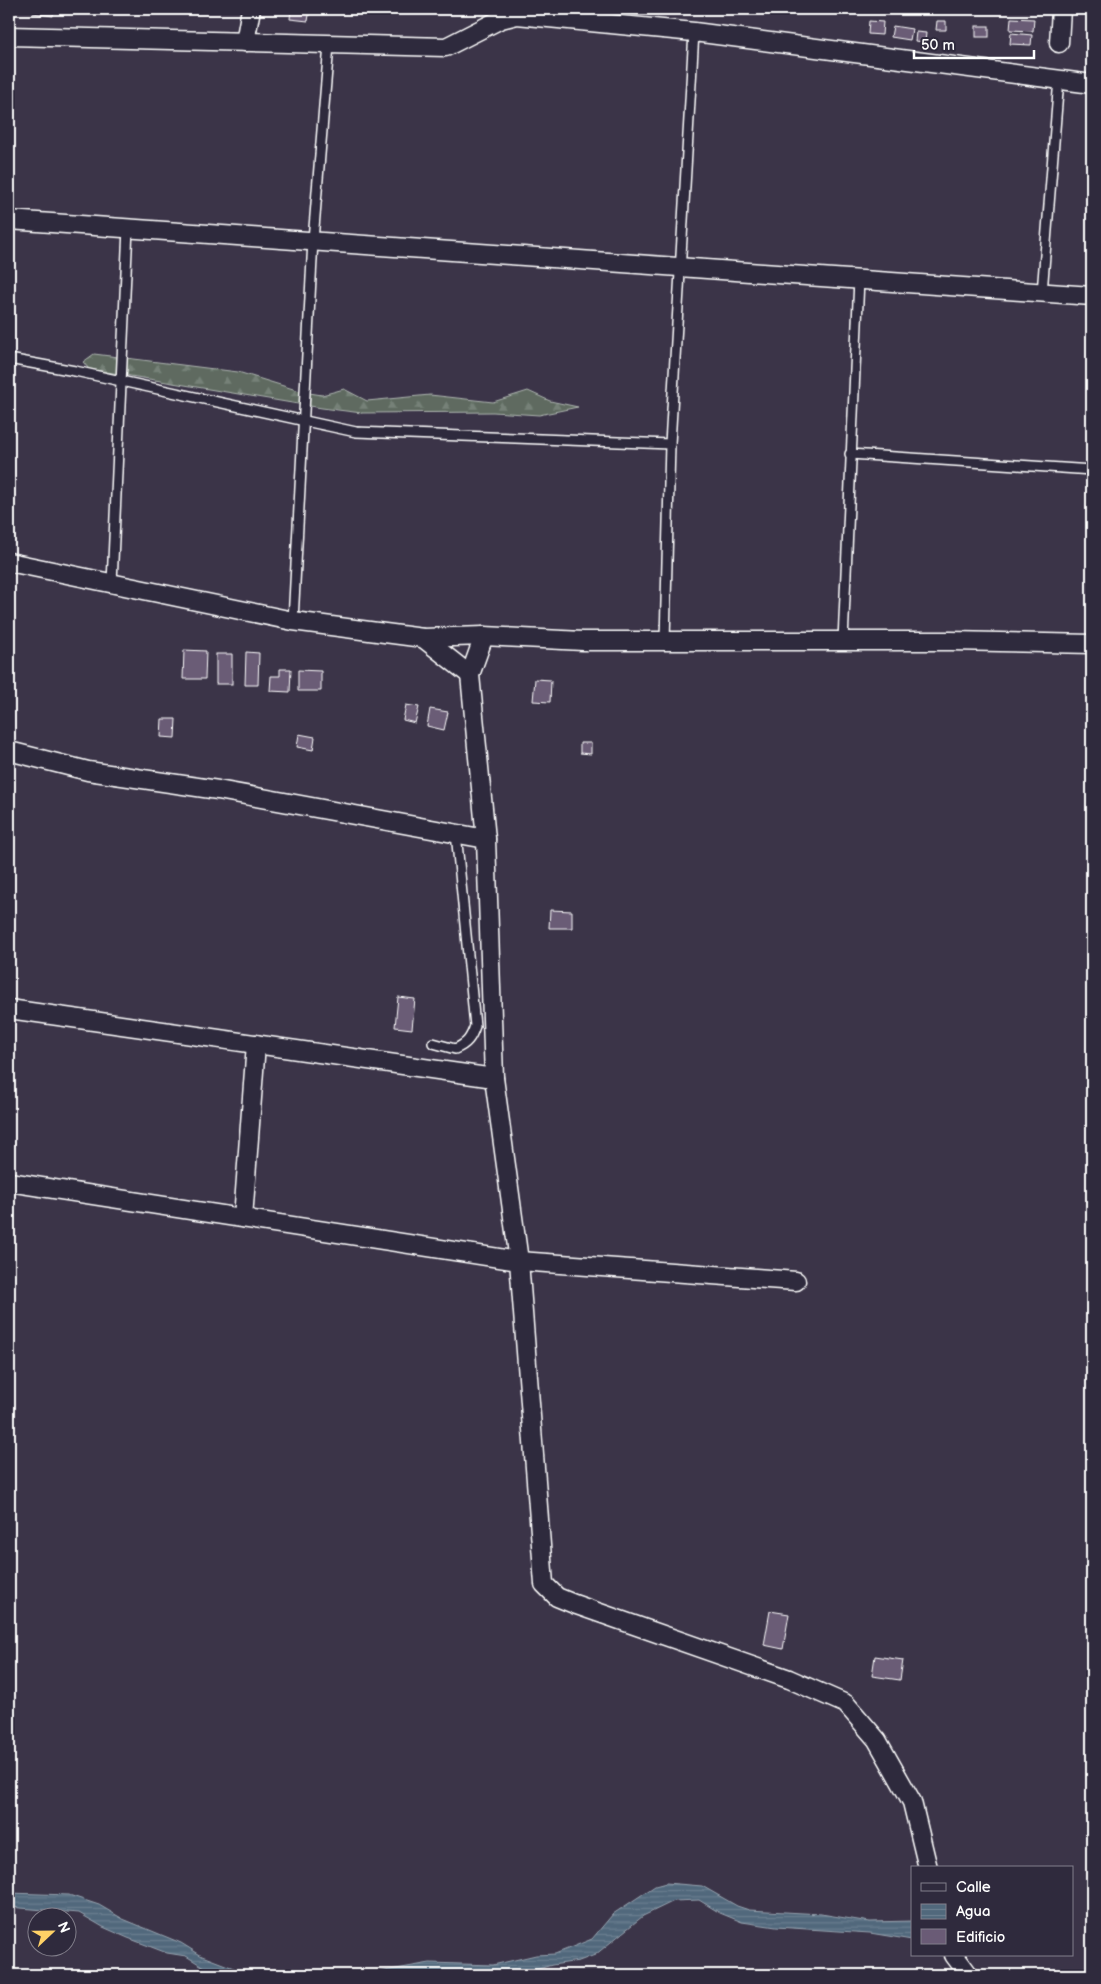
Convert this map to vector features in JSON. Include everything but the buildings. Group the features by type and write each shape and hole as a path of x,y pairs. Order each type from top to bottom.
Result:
{"street":[{"path":"245,42 251,9"},
{"path":"1059,43 1061,9"},
{"path":"9,36 446,47 518,12 694,32 1092,84"},
{"path":"9,220 1092,296"},
{"path":"9,562 293,621 423,638 484,636 583,641 960,641 1092,644"},
{"path":"484,636 470,675 486,839 494,1078 519,1261 544,1584 557,1597 574,1604 789,1679 846,1704 877,1740 912,1802 928,1866"},
{"path":"423,638 470,675"},
{"path":"9,751 88,771 218,790 486,839"},
{"path":"9,1009 494,1078"},
{"path":"243,1218 256,1044"},
{"path":"9,1182 519,1261 796,1281"},
{"path":"955,1956 969,1975"}],"lane":[{"path":"665,641 670,444 694,32"},
{"path":"293,621 313,240 328,45"},
{"path":"1042,292 1058,79"},
{"path":"112,583 128,228"},
{"path":"843,641 859,279"},
{"path":"9,359 121,381 356,432 670,444"},
{"path":"850,454 1092,470"},
{"path":"433,1043 455,1049 465,1044 472,1036 476,1026 456,833"}],"green space":[{"path":"94,354 238,372 303,392 322,395 344,389 367,401 430,395 493,402 528,391 550,401 578,407 539,415 493,412 362,413 89,369 83,362"}],"water":[{"path":"666,1883 702,1886 737,1906 749,1910 821,1914 870,1922 911,1921 911,1940 870,1933 776,1927 742,1922 720,1913 699,1900 674,1901 643,1916 595,1955 579,1961 552,1965 517,1975 373,1975 379,1972 430,1963 493,1965 536,1955 555,1954 592,1939 613,1914 655,1886"},
{"path":"9,1893 69,1895 99,1905 123,1919 181,1943 202,1956 252,1975 217,1975 186,1956 167,1953 103,1927 78,1913 78,1906 28,1906 28,1909 9,1907"}]}
